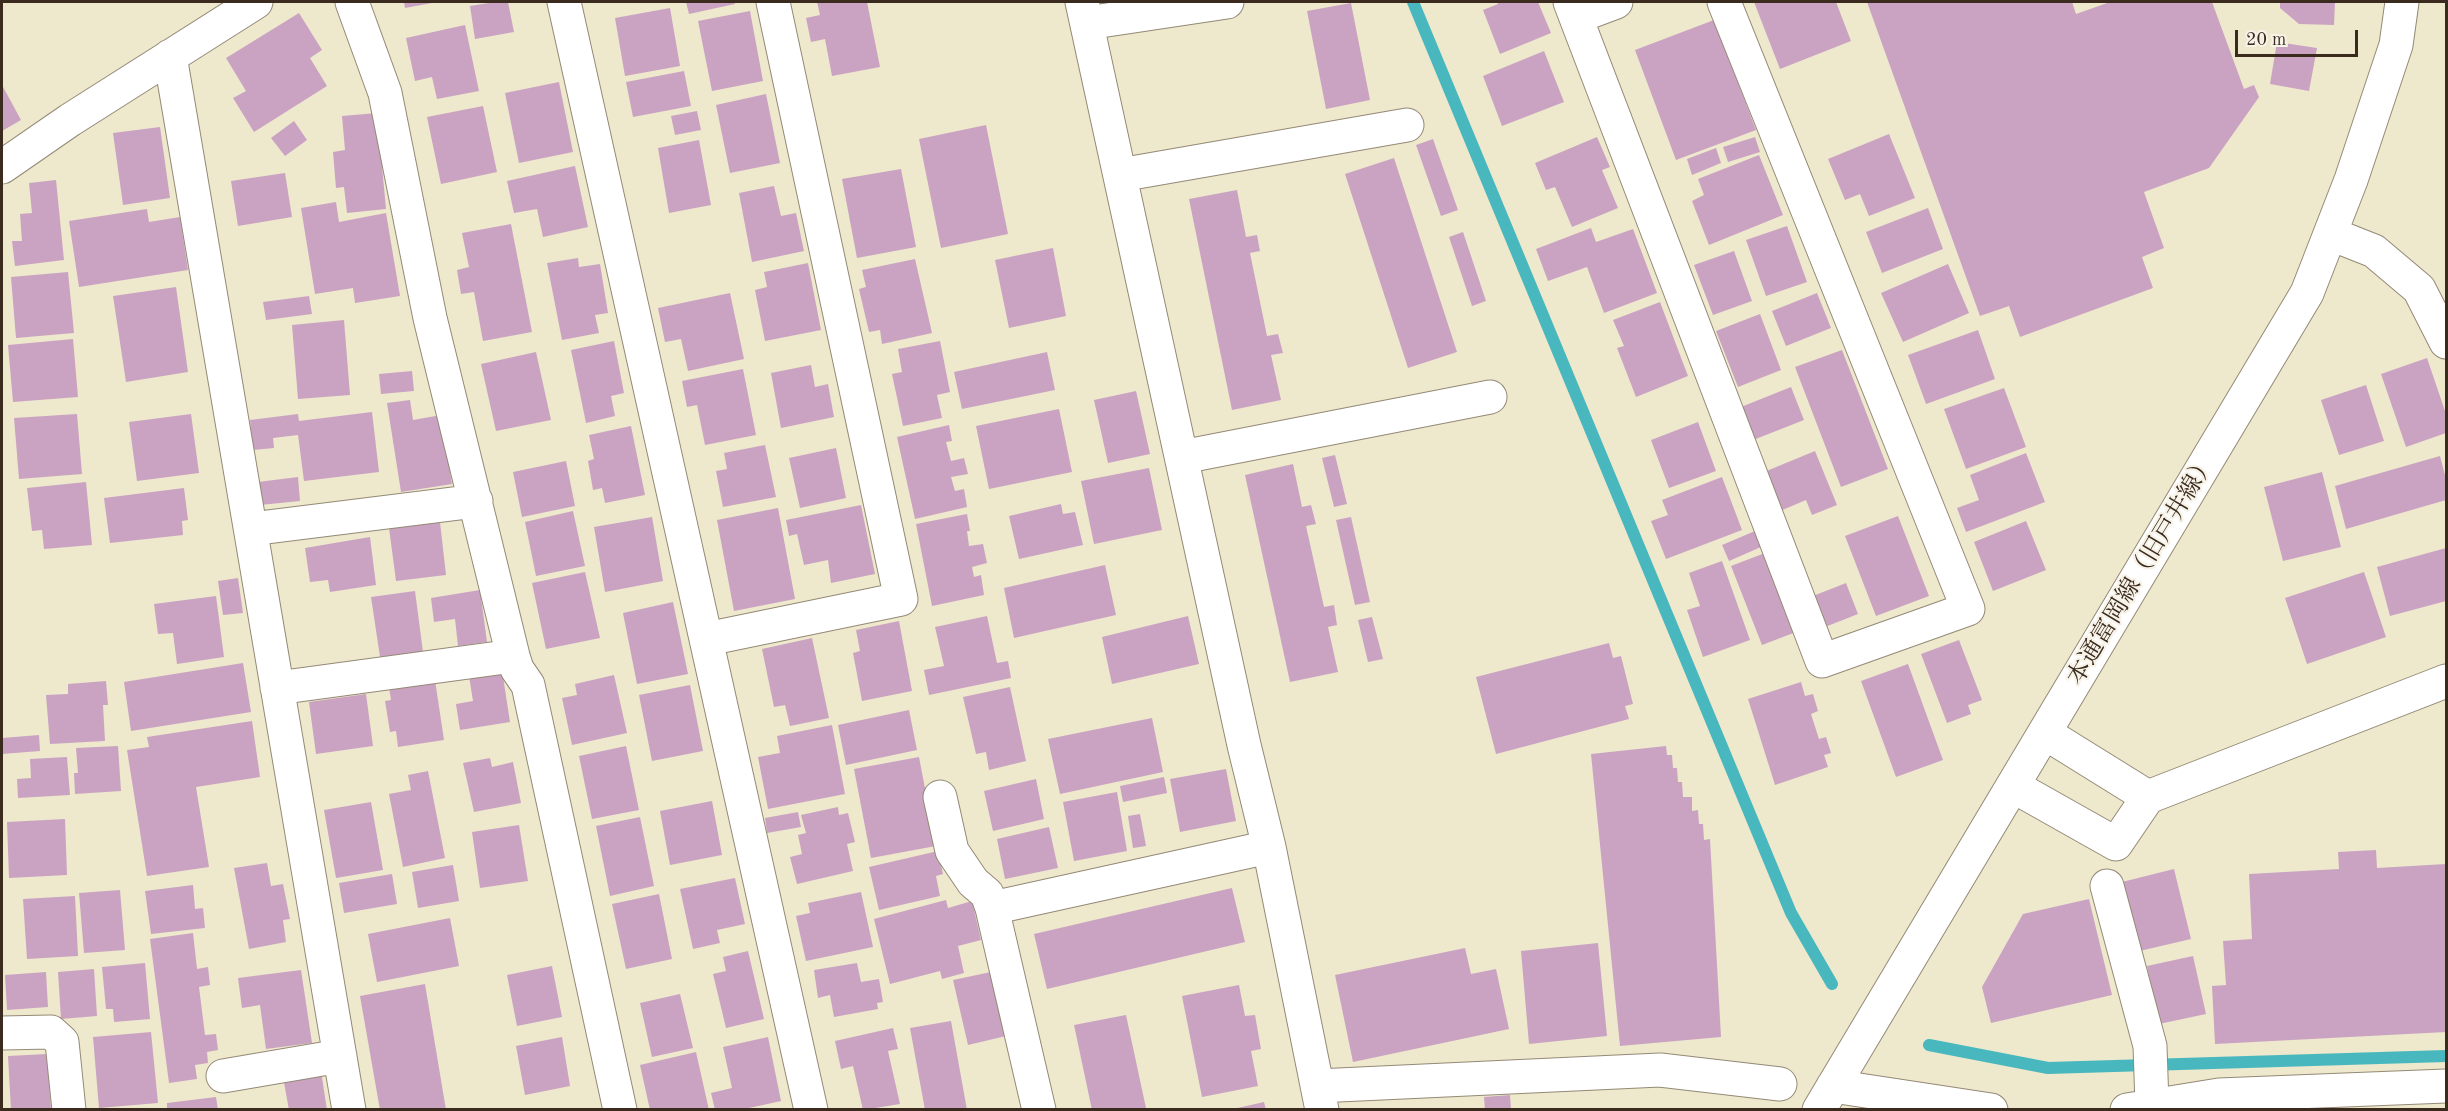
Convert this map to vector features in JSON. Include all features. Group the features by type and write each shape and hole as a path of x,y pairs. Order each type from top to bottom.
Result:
{"street":[{"path":"2,167 256,2"},
{"path":"352,2 385,93 430,318 513,656 517,669 528,685 620,1110"},
{"path":"564,2 811,1110"},
{"path":"707,639 900,598 773,2"},
{"path":"1227,2 1084,12 1244,746 1269,847 1320,1098 1660,1070 1780,1084"},
{"path":"1616,2 1573,9 1822,661 1968,609 1724,2"},
{"name":"本通富岡線（旧戸井線）","path":"1826,1098 2307,293 2351,180 2396,45 2402,2"},
{"path":"170,56 349,1110"},
{"path":"1120,175 1407,125"},
{"path":"2331,234 2374,251 2419,289 2446,342"},
{"path":"1182,457 1490,397"},
{"path":"250,530 476,501"},
{"path":"277,688 513,656"},
{"path":"2013,786 2116,844 2148,797 2446,681"},
{"path":"2045,733 2148,797"},
{"path":"940,797 952,851 973,882 987,894 992,908 1039,1110"},
{"path":"992,908 1269,847"},
{"path":"2107,886 2150,1046 2143,1102 2219,1095 2364,1099 2446,1086"},
{"path":"2,1033 51,1032 62,1042 69,1110"},
{"path":"223,1076 340,1056"},
{"path":"1826,1098 1991,1110"}],"building":[{"path":"404,2 432,2 432,3 405,8"},
{"path":"508,2 514,32 475,39 470,6"},
{"path":"686,2 734,2 735,4 689,14"},
{"path":"817,2 867,2 880,67 832,76 825,39 811,42 806,18 820,15"},
{"path":"1497,2 1538,2 1551,33 1500,54 1483,10 1498,4"},
{"path":"1754,2 1836,2 1851,41 1780,69"},
{"path":"1867,2 2072,2 2076,14 2110,2 2212,2 2244,89 2254,85 2259,97 2209,168 2144,192 2164,248 2142,257 2153,288 2020,337 2009,306 1980,316"},
{"path":"2280,2 2335,2 2334,25 2299,24 2280,8"},
{"path":"1351,3 1370,100 1326,109 1307,11"},
{"path":"670,8 680,66 625,76 615,18"},
{"path":"750,11 763,81 712,91 698,21"},
{"path":"299,13 322,50 310,58 327,86 254,132 233,98 246,91 226,58"},
{"path":"1714,20 1756,130 1676,160 1635,50"},
{"path":"465,25 479,91 437,99 432,77 415,81 406,38"},
{"path":"2277,42 2317,48 2309,91 2270,84"},
{"path":"1544,51 1564,102 1502,126 1483,76"},
{"path":"684,71 691,106 633,117 626,82"},
{"path":"559,82 573,152 519,163 505,93"},
{"path":"2,85 21,120 2,131"},
{"path":"766,94 780,163 730,173 716,105"},
{"path":"483,106 497,172 441,184 427,117"},
{"path":"697,111 701,130 675,135 671,116"},
{"path":"377,113 386,209 347,213 344,187 336,188 333,152 345,150 342,116"},
{"path":"294,121 307,140 285,156 271,138"},
{"path":"986,125 1008,234 941,248 919,139"},
{"path":"160,127 170,198 123,205 113,133"},
{"path":"1889,134 1915,198 1869,216 1860,194 1845,200 1828,159"},
{"path":"1597,137 1610,167 1602,170 1618,208 1572,227 1555,187 1546,190 1535,163"},
{"path":"1755,137 1760,152 1728,162 1723,147"},
{"path":"1433,139 1458,210 1441,216 1416,145"},
{"path":"699,140 711,205 669,213 658,148"},
{"path":"1716,148 1721,163 1692,175 1687,159"},
{"path":"1759,155 1783,215 1709,245 1692,201 1704,195 1698,179"},
{"path":"1394,158 1457,352 1408,368 1345,174"},
{"path":"575,166 588,227 543,237 537,209 514,213 507,181"},
{"path":"901,169 916,247 857,258 842,179"},
{"path":"285,173 292,217 238,226 231,181"},
{"path":"56,180 64,260 15,266 12,241 22,241 20,214 32,213 29,183"},
{"path":"774,186 781,216 796,213 804,251 752,262 739,193"},
{"path":"1237,190 1246,237 1257,235 1260,251 1250,253 1267,336 1278,334 1283,353 1271,355 1281,400 1232,410 1189,199"},
{"path":"336,202 339,222 386,213 400,296 355,303 353,288 315,294 301,208"},
{"path":"1928,208 1943,249 1882,273 1866,232"},
{"path":"147,209 149,222 180,217 188,270 79,287 69,221"},
{"path":"511,224 532,332 483,341 474,292 461,294 457,270 469,267 462,233"},
{"path":"1787,226 1807,282 1766,296 1746,240"},
{"path":"1591,228 1596,242 1633,229 1657,293 1604,313 1587,267 1548,281 1536,249"},
{"path":"1463,232 1486,301 1472,306 1449,237"},
{"path":"1053,248 1066,316 1009,328 995,260"},
{"path":"1734,251 1752,301 1713,315 1694,265"},
{"path":"578,258 579,267 600,264 608,313 595,315 599,333 562,340 547,263"},
{"path":"915,259 932,333 882,344 880,330 869,332 859,289 866,287 862,270"},
{"path":"808,263 821,330 765,341 755,290 767,287 764,272"},
{"path":"1948,264 1969,313 1903,342 1881,293"},
{"path":"68,272 74,333 16,338 11,277"},
{"path":"176,287 188,372 126,382 113,296"},
{"path":"730,293 744,359 688,371 681,339 665,342 658,308"},
{"path":"1817,293 1831,328 1786,346 1772,311"},
{"path":"309,296 312,314 266,320 263,302"},
{"path":"1660,302 1688,376 1636,397 1617,348 1624,346 1613,320"},
{"path":"1760,314 1781,370 1738,387 1716,331"},
{"path":"344,320 350,395 298,399 292,325"},
{"path":"1978,330 1995,379 1926,404 1908,355"},
{"path":"73,339 78,397 13,402 8,345"},
{"path":"614,341 624,393 611,396 615,416 586,423 571,350"},
{"path":"940,341 950,392 937,395 942,418 903,426 892,374 902,372 898,349"},
{"path":"1842,350 1888,469 1841,487 1795,367"},
{"path":"536,352 551,420 496,431 481,364"},
{"path":"1047,352 1055,390 962,409 954,372"},
{"path":"2427,358 2446,414 2446,433 2406,447 2381,374"},
{"path":"811,365 815,387 828,384 834,417 781,428 771,373"},
{"path":"743,369 756,435 705,445 697,405 687,407 682,381"},
{"path":"412,371 414,391 381,394 379,374"},
{"path":"2366,385 2384,441 2339,455 2321,400"},
{"path":"1791,387 1804,420 1748,442 1736,409"},
{"path":"2004,388 2026,447 1966,469 1944,409"},
{"path":"1136,391 1150,454 1108,463 1094,400"},
{"path":"410,400 413,420 441,415 452,484 401,492 387,403"},
{"path":"1059,409 1072,472 989,489 976,426"},
{"path":"372,412 379,472 304,481 298,435 273,438 274,448 253,450 250,420 298,414 299,421"},
{"path":"77,414 82,474 19,479 14,418"},
{"path":"191,414 199,473 137,481 129,422"},
{"path":"1698,422 1716,471 1669,488 1651,440"},
{"path":"949,425 952,441 946,442 951,461 964,458 968,474 951,477 955,491 964,489 967,507 915,519 897,437"},
{"path":"631,426 645,495 605,503 602,488 593,490 588,461 594,459 589,435"},
{"path":"765,445 776,497 723,507 716,471 727,469 724,453"},
{"path":"836,448 846,498 800,508 789,458"},
{"path":"1815,451 1837,505 1812,515 1806,500 1780,511 1764,472"},
{"path":"2026,453 2045,502 1966,532 1957,508 1979,500 1970,475"},
{"path":"1335,455 1347,504 1334,507 1322,458"},
{"path":"2440,456 2446,479 2446,500 2346,529 2335,486"},
{"path":"566,461 575,506 522,517 513,472"},
{"path":"1293,464 1302,507 1311,505 1316,524 1306,526 1324,607 1334,605 1337,625 1328,627 1338,672 1290,682 1245,475"},
{"path":"1149,468 1162,530 1094,544 1081,481"},
{"path":"2322,472 2341,547 2283,561 2264,487"},
{"path":"298,477 300,501 260,505 258,482"},
{"path":"1722,477 1742,530 1666,559 1651,521 1668,515 1662,500"},
{"path":"86,482 92,545 44,549 42,530 32,531 27,488"},
{"path":"184,488 188,520 182,521 183,535 110,543 104,498"},
{"path":"1061,504 1063,514 1075,512 1083,545 1019,559 1009,516"},
{"path":"861,505 875,574 831,583 828,560 804,565 797,534 789,536 786,520"},
{"path":"778,508 795,599 734,611 717,520"},
{"path":"573,511 585,566 536,576 525,522"},
{"path":"967,514 970,531 967,531 969,546 983,544 987,563 972,567 974,577 981,575 984,595 932,606 916,524"},
{"path":"1898,516 1929,596 1876,616 1845,536"},
{"path":"652,517 663,581 605,592 594,527"},
{"path":"1351,517 1370,602 1355,605 1336,520"},
{"path":"2026,521 2046,570 1993,591 1974,542"},
{"path":"440,522 446,575 396,581 389,528"},
{"path":"1755,531 1761,547 1729,561 1722,545"},
{"path":"370,537 376,585 330,592 328,580 310,582 305,548"},
{"path":"2446,548 2446,601 2390,616 2377,567"},
{"path":"1765,553 1796,632 1762,645 1731,566"},
{"path":"1722,561 1750,640 1703,657 1687,610 1700,606 1689,573"},
{"path":"1105,565 1116,615 1014,638 1004,588"},
{"path":"585,572 600,638 546,649 532,583"},
{"path":"2364,572 2386,637 2307,664 2285,598"},
{"path":"238,578 243,613 223,615 218,581"},
{"path":"1846,583 1858,614 1825,627 1813,596"},
{"path":"480,590 487,642 458,646 455,619 434,622 431,598"},
{"path":"415,591 423,652 380,657 371,597"},
{"path":"216,596 224,657 177,664 173,633 158,634 154,604"},
{"path":"673,602 688,674 637,684 623,613"},
{"path":"987,616 997,663 1008,661 1011,678 929,695 924,670 944,666 935,627"},
{"path":"1188,616 1199,664 1112,684 1102,637"},
{"path":"1372,617 1383,659 1368,662 1358,620"},
{"path":"899,621 912,691 862,701 853,653 860,651 856,630"},
{"path":"812,638 829,718 790,726 785,705 774,707 762,649"},
{"path":"1959,640 1982,700 1968,705 1971,714 1947,723 1921,654"},
{"path":"1609,643 1613,658 1621,656 1633,704 1625,706 1629,719 1496,754 1476,677"},
{"path":"243,663 251,712 131,731 124,682"},
{"path":"1908,664 1943,760 1896,777 1861,681"},
{"path":"502,670 510,722 460,730 456,704 473,701 469,676"},
{"path":"614,675 627,733 572,745 562,698 577,695 575,684"},
{"path":"435,680 444,740 398,747 396,731 390,732 385,701 391,700 389,687"},
{"path":"106,681 108,705 103,705 105,741 50,744 46,695 68,694 68,684"},
{"path":"1801,682 1805,696 1813,694 1818,711 1811,714 1819,739 1826,737 1831,753 1824,755 1828,767 1775,785 1748,699"},
{"path":"690,685 703,751 652,761 639,695"},
{"path":"1010,687 1026,761 989,770 986,752 976,754 963,697"},
{"path":"366,694 373,746 316,754 309,702"},
{"path":"909,710 917,750 846,765 838,725"},
{"path":"1152,718 1163,772 1060,794 1048,739"},
{"path":"252,721 260,777 196,787 209,867 147,876 127,750 149,747 147,737"},
{"path":"832,725 845,794 768,809 758,757 780,753 777,736"},
{"path":"39,735 40,751 2,754 2,738"},
{"path":"118,746 121,791 75,794 74,773 78,773 76,748"},
{"path":"626,746 639,810 592,819 579,756"},
{"path":"1666,746 1667,755 1672,755 1673,768 1677,768 1678,782 1682,782 1683,797 1692,797 1692,811 1698,810 1699,824 1703,824 1704,840 1710,839 1721,1037 1620,1046 1591,754"},
{"path":"67,757 70,795 18,798 17,779 31,778 30,759"},
{"path":"919,757 936,846 871,858 854,769"},
{"path":"490,758 492,767 513,762 521,803 474,812 463,763"},
{"path":"1226,769 1236,821 1180,832 1170,779"},
{"path":"428,771 445,858 403,867 389,794 411,790 408,775"},
{"path":"1164,777 1167,793 1123,802 1120,786"},
{"path":"1036,779 1044,819 993,831 984,791"},
{"path":"1117,792 1127,851 1074,861 1063,802"},
{"path":"712,801 722,855 670,865 660,811"},
{"path":"371,802 383,870 336,878 324,810"},
{"path":"838,807 839,815 848,813 855,842 847,844 853,871 797,884 790,857 802,854 798,835 806,833 801,815"},
{"path":"798,812 801,827 767,833 765,818"},
{"path":"1140,814 1146,846 1133,848 1128,816"},
{"path":"640,817 654,886 610,896 596,826"},
{"path":"65,819 67,875 9,878 7,822"},
{"path":"519,825 528,881 480,888 472,832"},
{"path":"1049,827 1058,868 1005,879 997,839"},
{"path":"2376,850 2377,868 2446,864 2446,1032 2215,1044 2212,986 2226,985 2223,941 2252,939 2249,874 2339,869 2338,852"},
{"path":"938,851 943,874 936,876 940,896 879,910 869,867"},
{"path":"267,863 271,886 283,884 290,919 283,920 286,942 249,949 234,868"},
{"path":"453,865 459,901 418,908 412,872"},
{"path":"2174,869 2191,939 2131,953 2114,884"},
{"path":"392,874 397,904 344,913 339,883"},
{"path":"735,878 745,924 717,930 720,943 693,949 680,889"},
{"path":"193,885 195,909 203,908 205,928 151,934 145,891"},
{"path":"1232,888 1245,942 1047,989 1034,934"},
{"path":"120,890 125,950 84,953 79,893"},
{"path":"861,892 873,947 806,961 796,916 810,913 808,903"},
{"path":"659,894 672,959 626,969 612,904"},
{"path":"75,896 78,956 27,959 23,899"},
{"path":"2089,899 2112,995 1991,1023 1982,987 2023,914"},
{"path":"946,900 948,908 972,901 981,940 958,946 964,973 942,979 940,971 890,984 874,919"},
{"path":"450,918 459,966 377,982 368,934"},
{"path":"193,933 197,969 208,967 210,985 199,987 205,1035 216,1034 218,1050 207,1052 208,1063 195,1065 197,1079 169,1083 150,939"},
{"path":"1598,943 1607,1036 1529,1044 1521,951"},
{"path":"1465,948 1471,974 1496,969 1509,1029 1353,1062 1335,975"},
{"path":"748,951 764,1019 726,1028 713,974 726,971 723,957"},
{"path":"2193,956 2206,1014 2159,1024 2147,966"},
{"path":"145,963 150,1019 114,1022 113,1009 106,1009 102,967"},
{"path":"857,963 861,982 879,979 883,1002 877,1003 878,1009 834,1017 830,995 818,998 814,970"},
{"path":"552,966 562,1017 517,1026 507,975"},
{"path":"94,969 97,1016 61,1019 58,972"},
{"path":"301,970 312,1043 266,1049 260,1005 242,1008 238,978"},
{"path":"46,972 48,1007 7,1010 5,975"},
{"path":"991,972 1006,1036 968,1045 953,980"},
{"path":"425,984 446,1110 380,1110 360,996"},
{"path":"1239,985 1245,1016 1255,1015 1261,1049 1251,1051 1258,1086 1202,1097 1182,996"},
{"path":"680,994 693,1048 652,1057 640,1003"},
{"path":"1126,1015 1146,1108 1092,1110 1074,1025"},
{"path":"951,1021 967,1110 925,1110 910,1028"},
{"path":"893,1028 898,1049 888,1051 900,1104 863,1110 853,1066 841,1069 835,1041"},
{"path":"151,1032 158,1103 99,1108 93,1037"},
{"path":"562,1037 570,1086 525,1095 516,1046"},
{"path":"768,1037 781,1101 740,1110 715,1110 711,1093 732,1088 723,1047"},
{"path":"696,1052 709,1110 650,1110 640,1065"},
{"path":"47,1054 51,1110 11,1110 8,1056"},
{"path":"321,1071 327,1110 289,1110 283,1077"},
{"path":"1510,1095 1511,1110 1485,1110 1484,1097"},
{"path":"216,1097 218,1110 167,1110 167,1103"},
{"path":"1264,1102 1266,1110 1233,1110 1233,1109"}],"waterway":[{"path":"1413,2 1791,913 1832,984"},
{"path":"1929,1045 2048,1068 2446,1056"}]}
